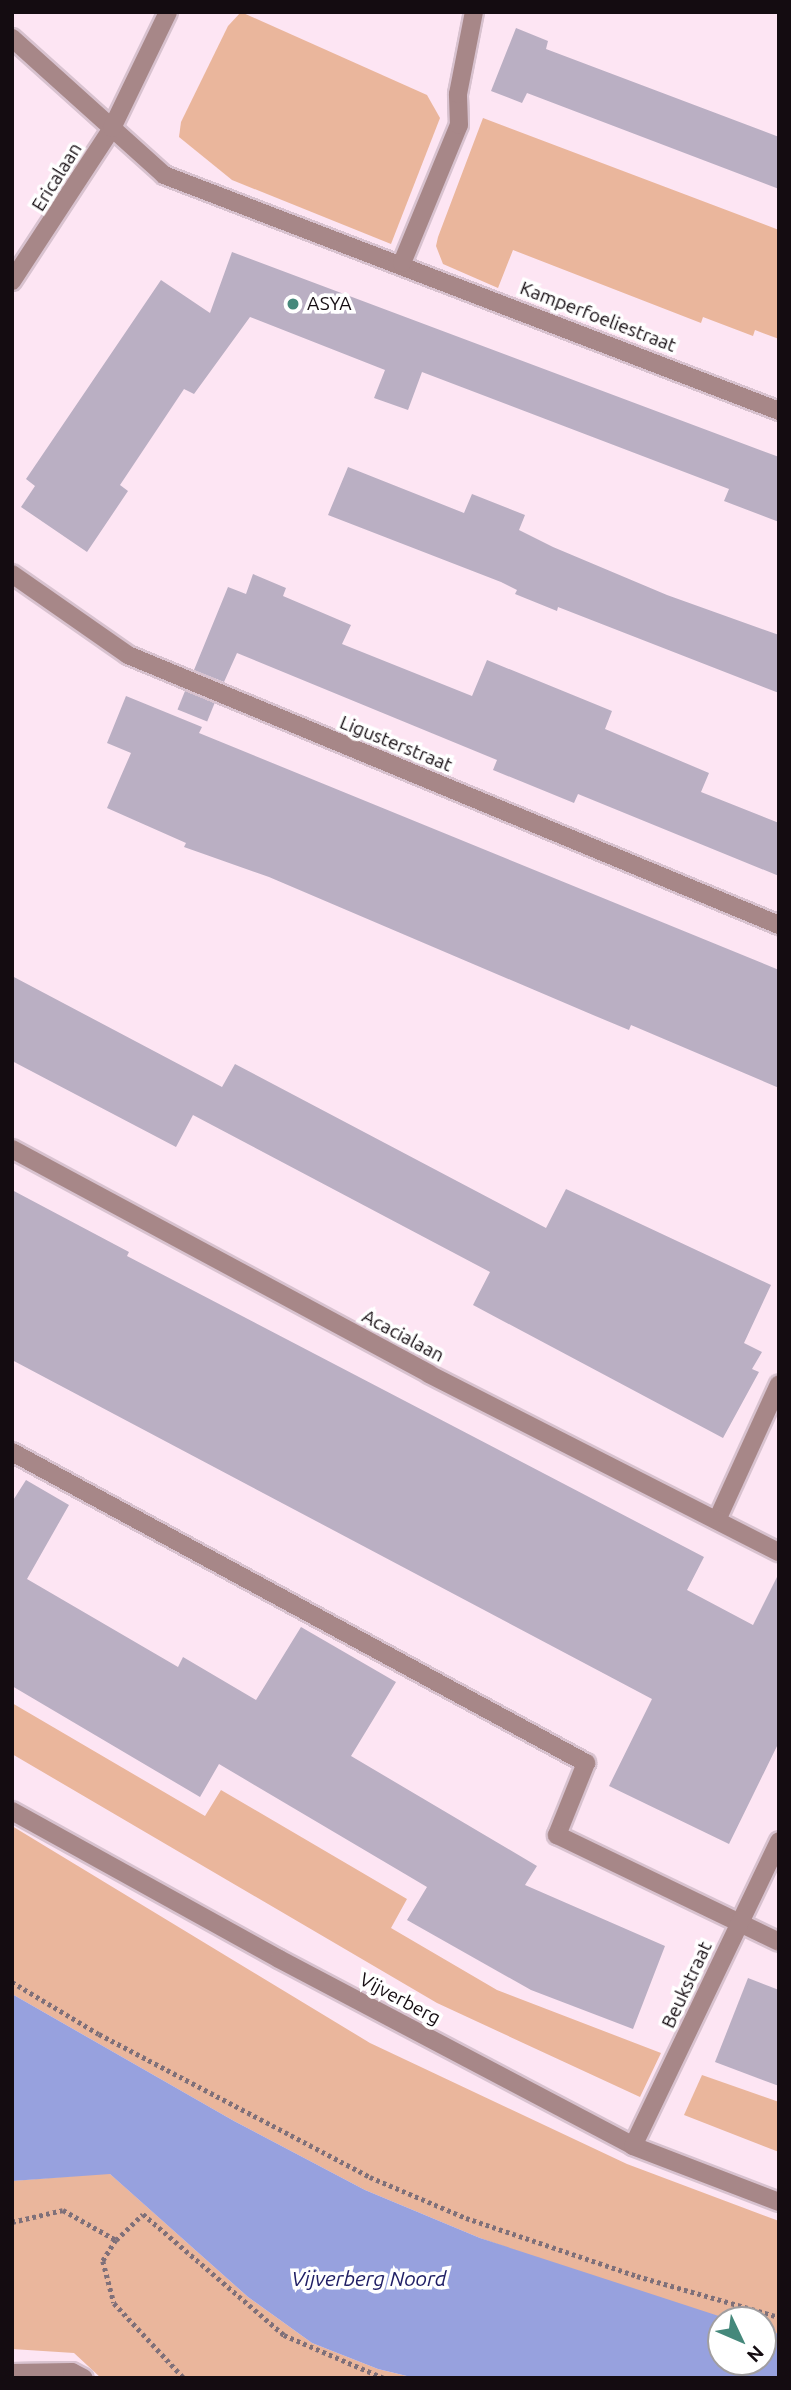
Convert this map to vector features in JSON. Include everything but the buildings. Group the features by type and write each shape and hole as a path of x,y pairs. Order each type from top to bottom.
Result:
{"street":[{"name":"Ericalaan","path":"12,281 111,128 168,12"},
{"path":"402,263 459,125 458,94 474,12"},
{"name":"Kamperfoeliestraat","path":"12,37 164,174 402,263 779,411"},
{"name":"Ligusterstraat","path":"12,574 128,656 779,925"},
{"name":"Acacialaan","path":"12,1149 429,1374 779,1552"},
{"path":"717,1520 779,1384"},
{"path":"12,1452 586,1763 557,1835 738,1925 779,1942"},
{"name":"Vijverberg","path":"12,1811 633,2146 779,2202"},
{"name":"Beukstraat","path":"633,2146 779,1841"},
{"path":"12,2373 72,2372 84,2378"}],"path":[{"path":"12,1982 99,2034 370,2177 492,2227 637,2276 779,2316"},
{"path":"12,2222 64,2210 116,2240"},
{"path":"184,2378 114,2302 103,2260 116,2240 143,2214 284,2335 384,2378"}],"shaded area":[{"path":"241,12 427,95 440,118 391,244 232,180 179,137 181,122 228,26"},
{"path":"483,118 779,230 779,339 755,330 753,336 703,317 701,323 513,250 498,288 443,264 436,246 438,237"},
{"path":"12,1703 205,1816 221,1790 407,1899 391,1928 497,1990 661,2053 640,2097 437,2003 12,1754"},
{"path":"12,1826 370,2043 627,2164 779,2221 779,2334 777,2306 707,2306 707,2313 637,2293 480,2238 365,2190 234,2121 12,1994"},
{"path":"702,2075 779,2102 779,2152 684,2115"},
{"path":"109,2173 248,2297 312,2343 378,2369 415,2378 101,2378 74,2353 12,2349 12,2181"}],"water":[{"name":"Vijverberg Noord","path":"12,1994 234,2121 365,2190 480,2238 707,2312 707,2376 777,2376 779,2334 779,2378 415,2378 378,2369 312,2343 248,2297 110,2174 12,2181"}],"place":[{"name":"ASYA","path":"293,304"}]}
